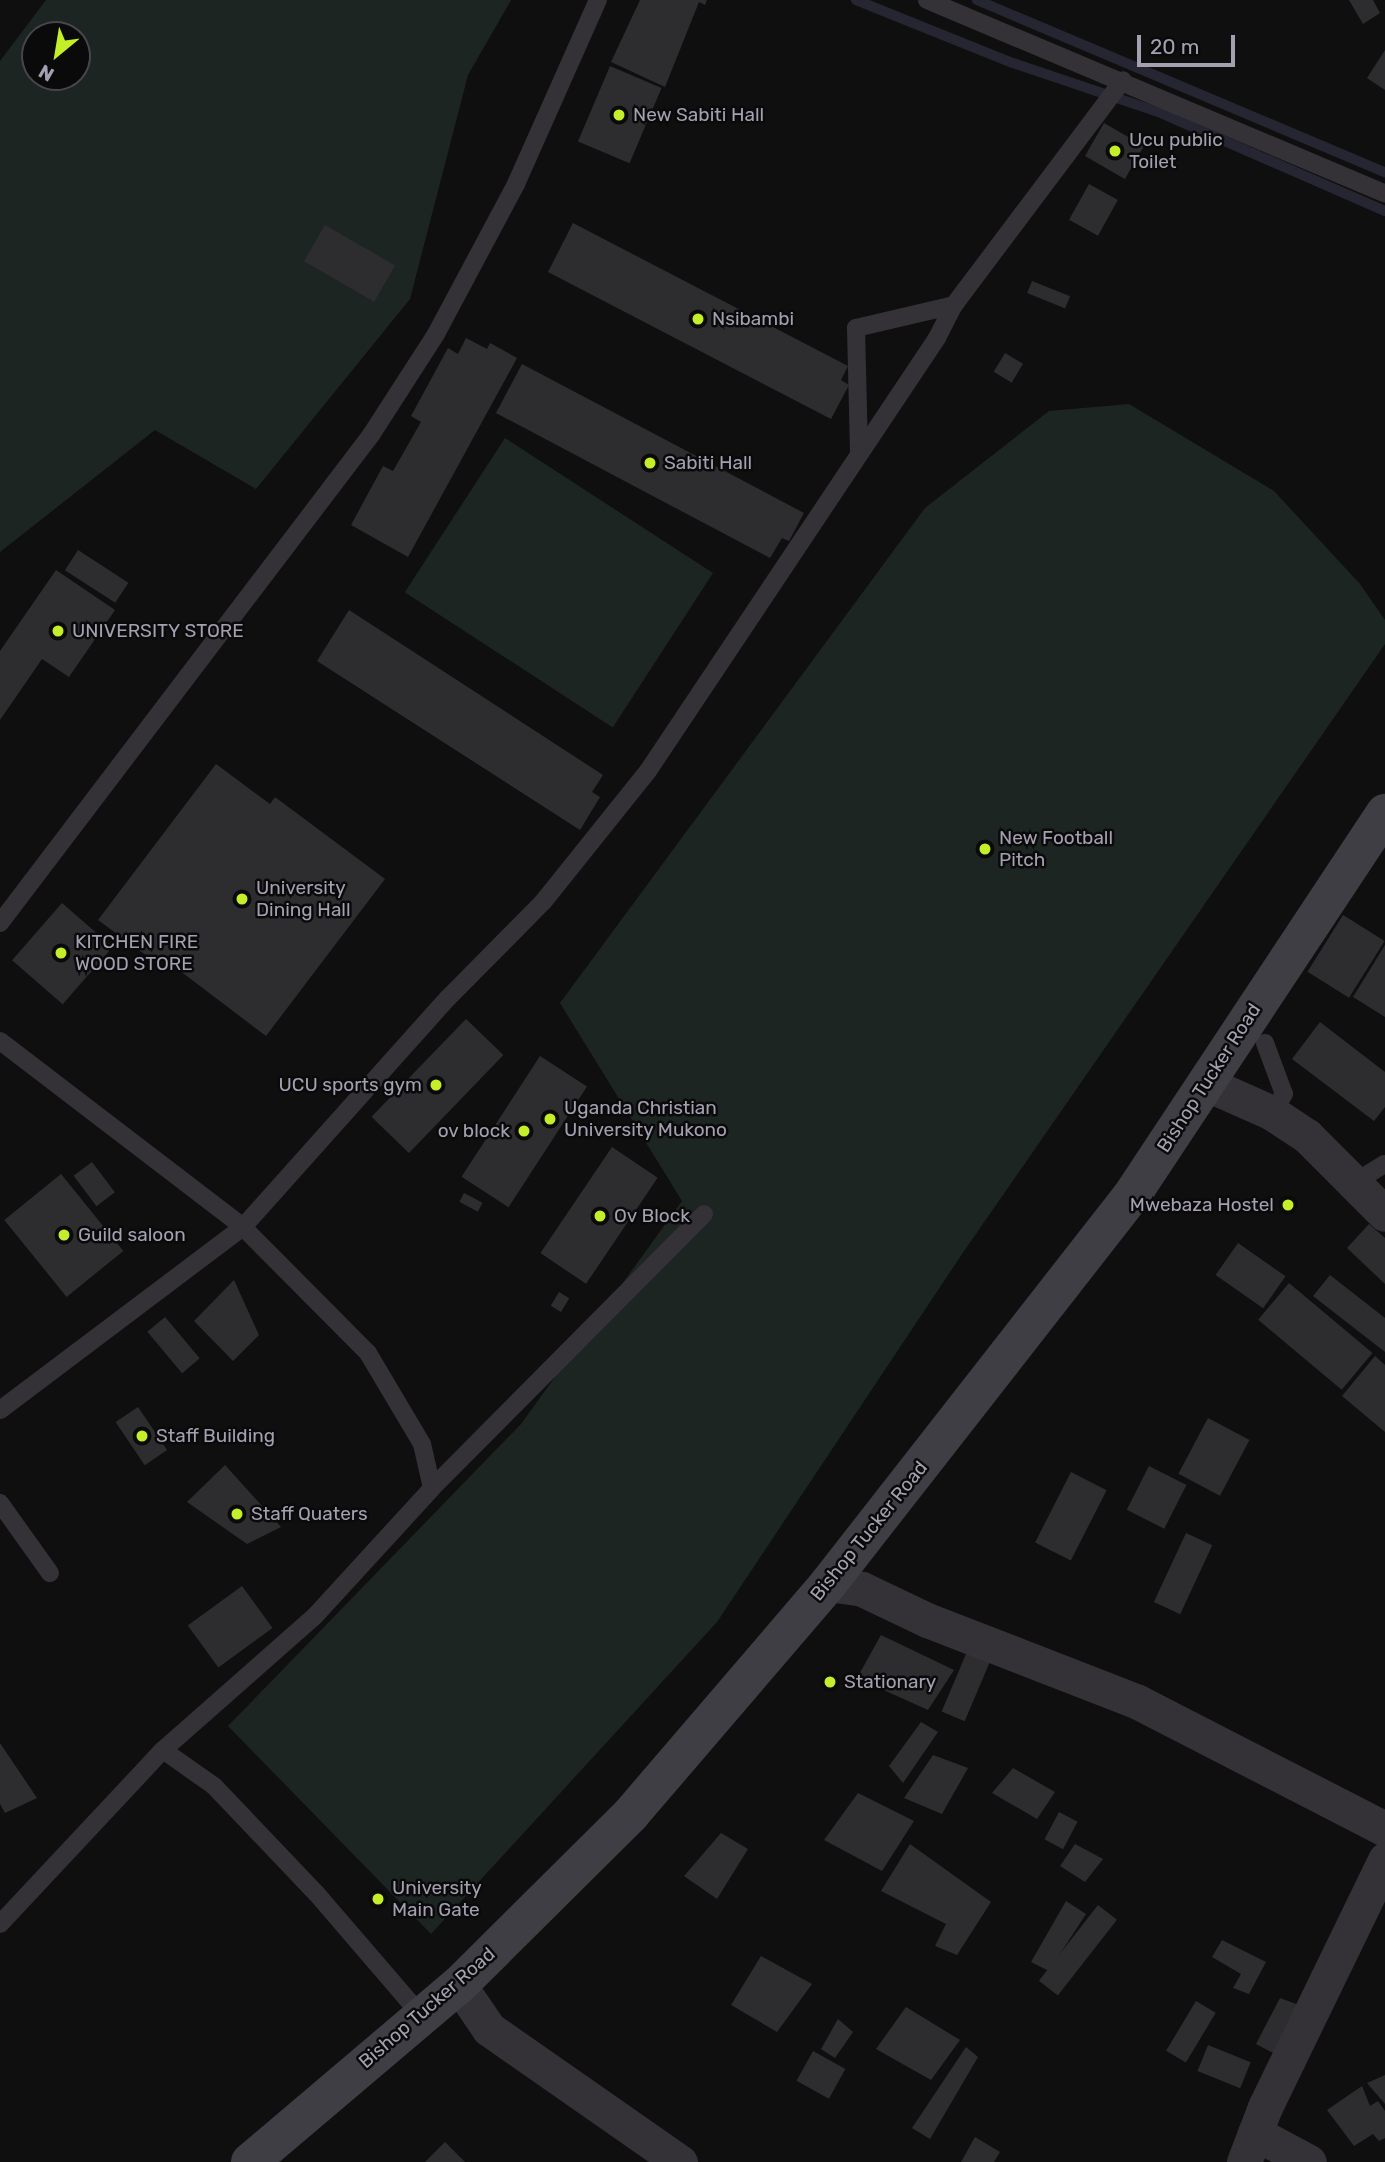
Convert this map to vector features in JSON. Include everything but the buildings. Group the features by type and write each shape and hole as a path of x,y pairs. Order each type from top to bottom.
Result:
{"main road":[{"name":"Bishop Tucker Road","path":"250,2162 420,2014 459,1985 631,1814 828,1584 1130,1198 1385,813"}],"street":[{"path":"1207,1084 1272,1113 1334,1159 1385,1214"},
{"path":"828,1584 862,1590 927,1620 1138,1702 1385,1829"},
{"path":"1309,2162 1250,2147 1376,1904 1385,1860"},
{"path":"459,1985 489,2029 680,2162"}],"lane":[{"path":"0,923 371,435 436,334 516,184 598,0"},
{"path":"927,0 1123,80 1385,193"},
{"path":"0,1410 243,1227 448,998 542,902 639,782 937,338 954,306 1123,80"},
{"path":"859,451 856,328 954,306"},
{"path":"0,1041 243,1227 368,1353 422,1444 432,1488"},
{"path":"1265,1042 1284,1094 1272,1113"},
{"path":"1354,1182 1385,1164"},
{"path":"0,1924 163,1750 314,1617 432,1488 704,1214"},
{"path":"0,1503 50,1573"},
{"path":"163,1750 214,1786 316,1893 420,2014"}],"shaded area":[{"path":"46,0 511,0 468,75 410,299 256,489 155,430 0,552 0,61 21,33 21,91 91,91 91,21 30,21"},
{"path":"1129,404 1274,491 1360,584 1385,620 1385,644 962,1254 717,1622 431,1934 228,1726 521,1424 682,1201 560,1003 925,508 1049,411"},
{"path":"505,438 713,573 613,727 405,592"}],"waterway":[{"path":"856,0 1013,63 1156,111 1385,211"},
{"path":"977,0 1385,172"}],"place":[{"name":"New Sabiti Hall","path":"619,115"},
{"name":"Ucu public Toilet","path":"1115,151"},
{"name":"Nsibambi","path":"698,319"},
{"name":"Sabiti Hall","path":"650,463"},
{"name":"UNIVERSITY STORE","path":"58,631"},
{"name":"New Football Pitch","path":"985,849"},
{"name":"University Dining Hall","path":"242,899"},
{"name":"KITCHEN FIRE WOOD STORE","path":"61,953"},
{"name":"UCU sports gym","path":"436,1085"},
{"name":"Uganda Christian University Mukono","path":"550,1119"},
{"name":"ov block","path":"524,1131"},
{"name":"Mwebaza Hostel","path":"1288,1205"},
{"name":"Ov Block","path":"600,1216"},
{"name":"Guild saloon","path":"64,1235"},
{"name":"Staff Building","path":"142,1436"},
{"name":"Staff Quaters","path":"237,1514"},
{"name":"Stationary","path":"830,1682"},
{"name":"University Main Gate","path":"378,1899"}]}
